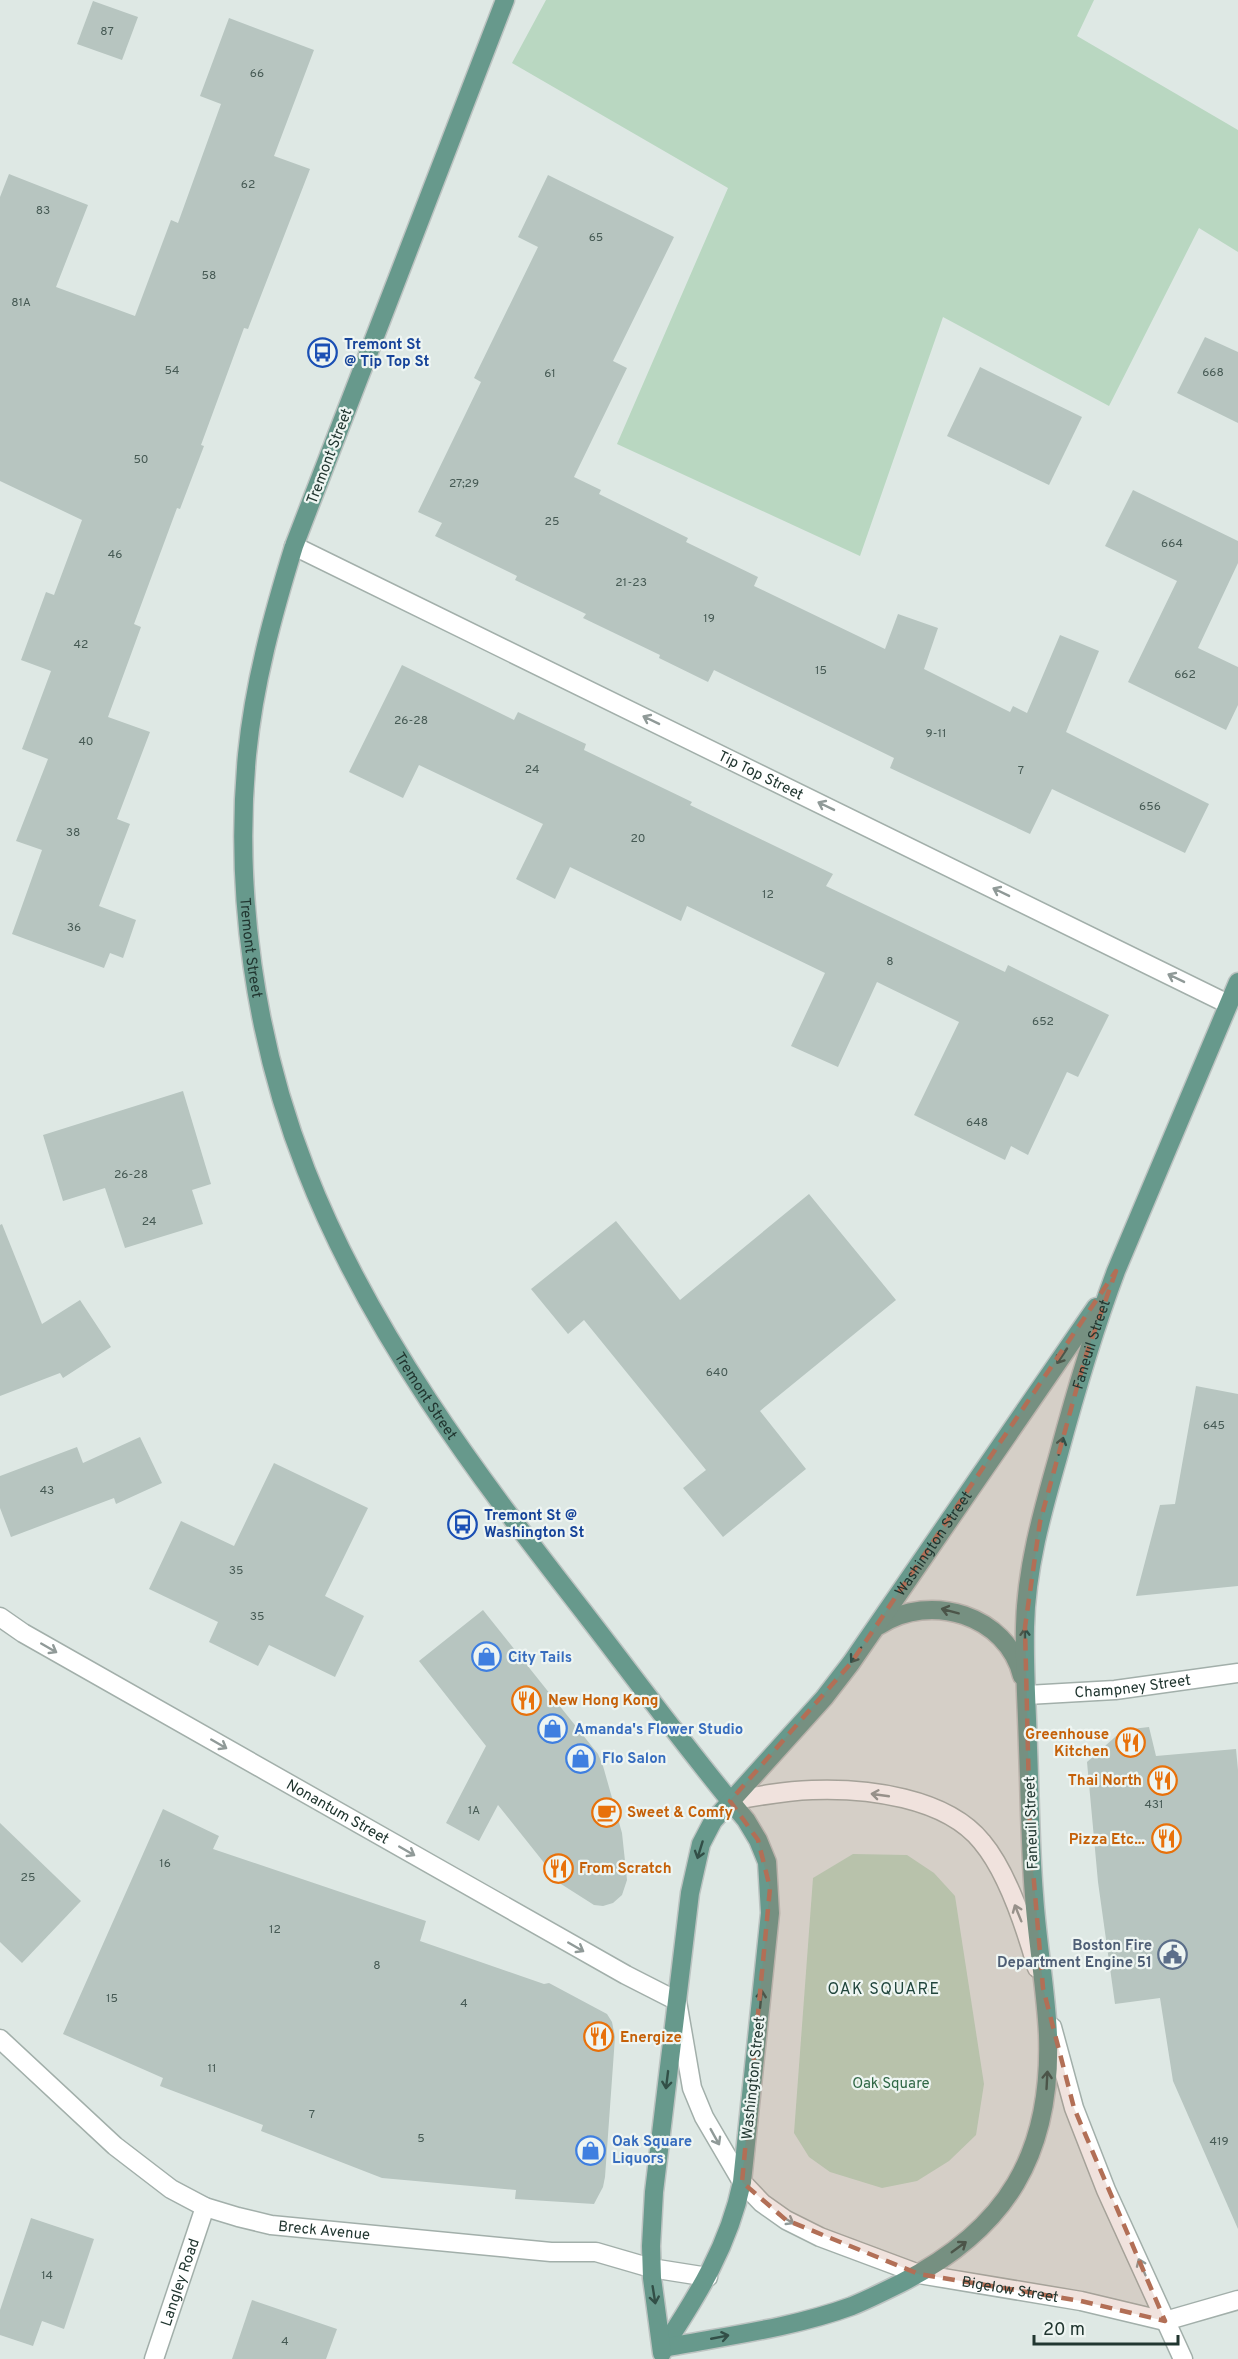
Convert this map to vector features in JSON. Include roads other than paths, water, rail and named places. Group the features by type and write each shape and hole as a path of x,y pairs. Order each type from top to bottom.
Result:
{"main road":[{"name":"Tremont Street","path":"505,0 294,546 265,647 247,753 243,807 243,867 249,930 264,1025 275,1076 306,1170 338,1241 417,1383 530,1543 730,1801"},
{"path":"1116,1271 1238,982"},
{"name":"Washington Street","path":"662,2353 651,2268 654,2192 677,2001 701,1844 713,1821 824,1698 876,1627 1098,1305 1116,1271"},
{"name":"Faneuil Street","path":"1043,1988 1030,1846 1025,1627 1034,1548 1085,1358 1116,1271"},
{"path":"876,1627 904,1612 934,1608 949,1610 975,1620 996,1635 1011,1650 1020,1669 1027,1695"},
{"name":"Washington Street","path":"662,2353 708,2277 728,2234 742,2182 770,1913 770,1888 766,1862 758,1840 746,1820 730,1801"},
{"path":"662,2353 822,2316 856,2304 919,2274 967,2241 987,2223 1020,2179 1034,2146 1047,2089 1048,2032 1043,1988"}],"street":[{"name":"Tip Top Street","path":"294,546 1228,1004"},
{"name":"Nonantum Street","path":"0,1617 23,1633 252,1763 626,1975 677,2001"},
{"name":"Champney Street","path":"1027,1695 1097,1692 1238,1673"},
{"path":"730,1801 789,1792 845,1791 918,1802 939,1809 959,1820 983,1843 1010,1891 1043,1988"},
{"name":"Faneuil Street","path":"1043,1988 1061,2066 1074,2108 1106,2190 1183,2359"},
{"path":"677,2001 692,2088 704,2117 742,2182 762,2203 786,2220 820,2237 919,2274"},
{"name":"Breck Avenue","path":"0,2039 115,2146 171,2189 205,2207 272,2225 551,2252 596,2252 651,2268 708,2277"},
{"name":"Langley Road","path":"154,2359 205,2207"},
{"name":"Bigelow Street","path":"919,2274 1081,2301 1165,2321 1238,2300"}],"place":[{"name":"Tremont St @ Tip Top St","path":"323,353"},
{"name":"Tremont St @ Washington St","path":"463,1524"},
{"name":"City Tails","path":"487,1657"},
{"name":"New Hong Kong","path":"527,1700"},
{"name":"Amanda's Flower Studio","path":"553,1729"},
{"name":"Greenhouse Kitchen","path":"1130,1743"},
{"name":"Flo Salon","path":"581,1758"},
{"name":"Thai North","path":"1163,1780"},
{"name":"Sweet & Comfy","path":"606,1812"},
{"name":"Pizza Etc...","path":"1166,1839"},
{"name":"From Scratch","path":"558,1868"},
{"name":"Boston Fire Department Engine 51","path":"1173,1954"},
{"name":"Energize","path":"599,2037"},
{"name":"Oak Square Liquors","path":"591,2150"}],"district":[{"name":"OAK SQUARE","path":"884,1988"}],"park label":[{"name":"Oak Square","path":"891,2083"}]}
